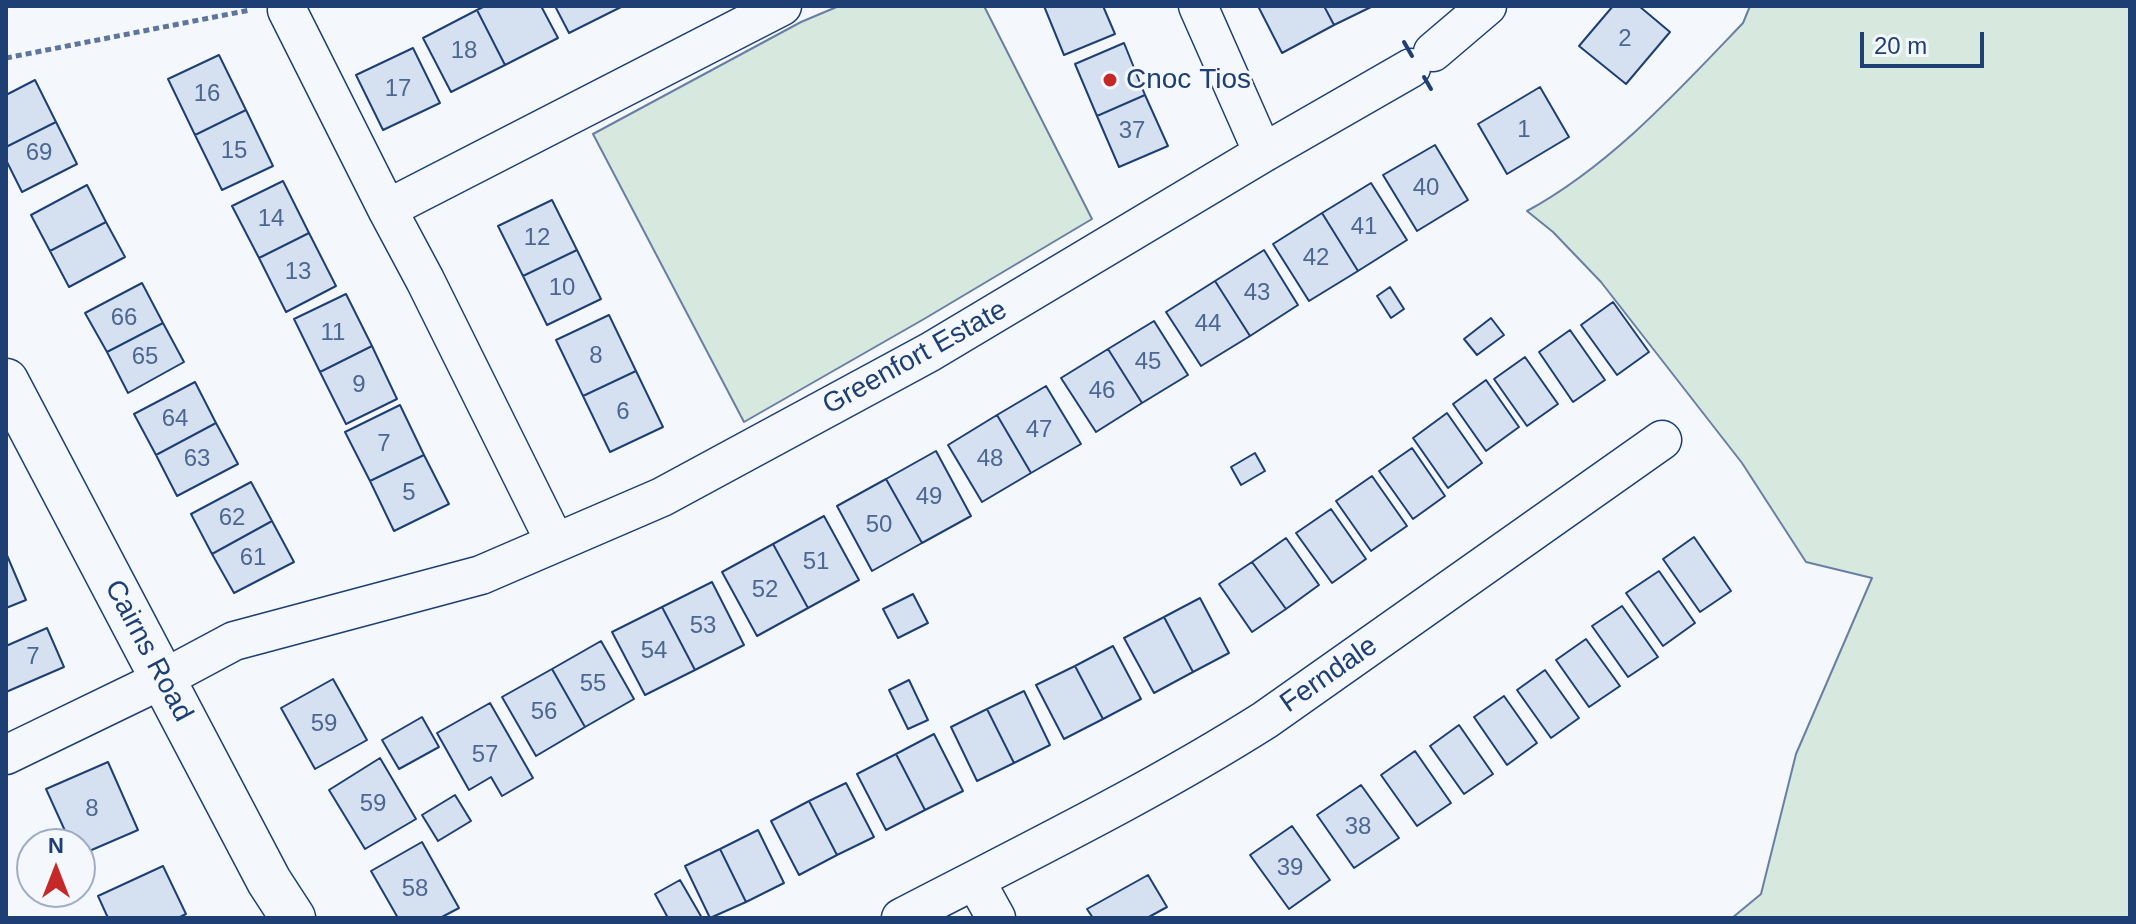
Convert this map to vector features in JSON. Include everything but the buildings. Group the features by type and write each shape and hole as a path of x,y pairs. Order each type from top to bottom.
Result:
{"street":[{"path":"387,209 782,6"},
{"path":"1198,6 1263,153"},
{"name":"Greenfort Estate","path":"6,755 234,641 481,575 662,497 930,352 1422,60 1487,6"},
{"path":"287,10 555,542"},
{"name":"Cairns Road","path":"6,381 269,881 293,918"},
{"name":"Ferndale","path":"901,918 1124,804 1265,720 1662,440"},
{"path":"975,880 996,918"}],"path":[{"path":"6,58 248,10 287,10"}],"shaded area":[{"path":"839,6 984,6 1092,219 744,422 593,134 801,22"},
{"path":"1750,6 2130,6 2130,918 1732,918 1761,894 1796,754 1872,578 1806,562 1742,463 1601,282 1553,232 1527,211 1587,172 1642,126 1743,23"}],"wall":[{"path":"1404,42 1412,56"},
{"path":"1424,77 1431,89"}],"place":[{"name":"Cnoc Tios","path":"1110,80"}]}
